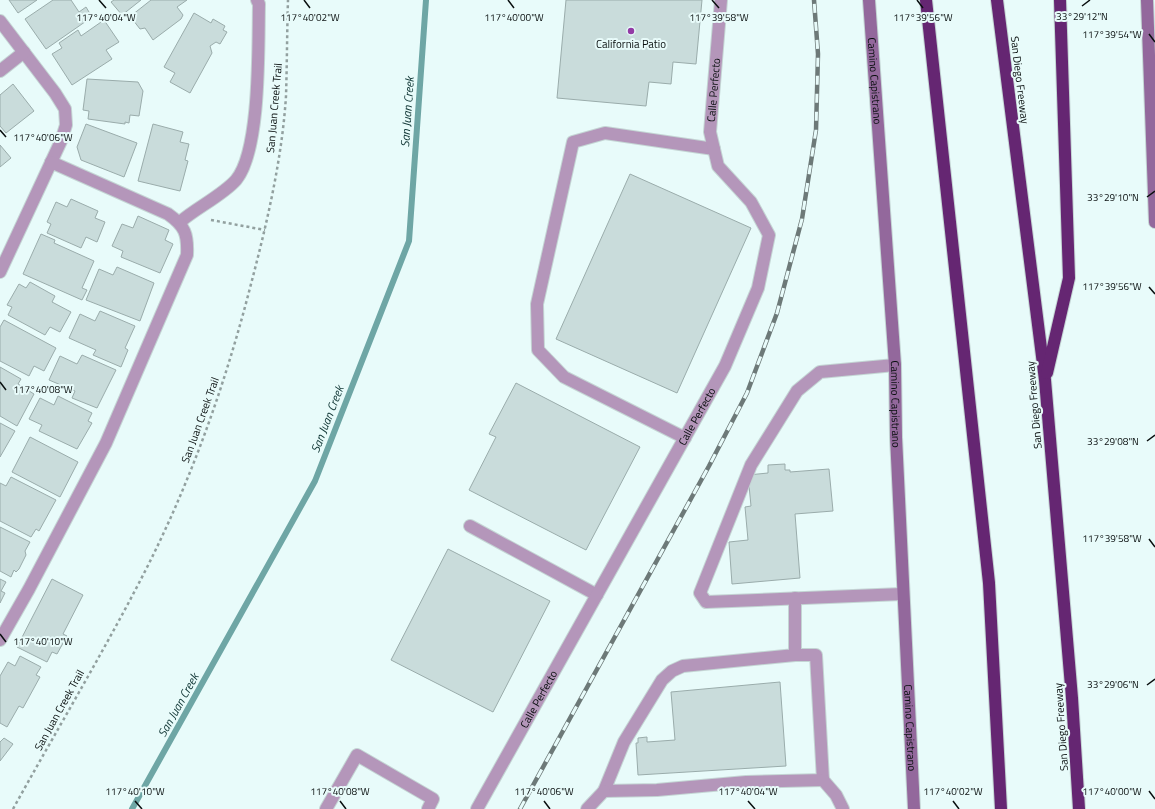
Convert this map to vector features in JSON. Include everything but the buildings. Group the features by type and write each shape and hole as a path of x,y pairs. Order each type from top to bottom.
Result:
{"highway":[{"path":"926,0 988,583 1000,809"},
{"name":"San Diego Freeway","path":"997,0 1045,380 1071,690 1079,809"},
{"path":"1045,380 1069,278 1060,0"}],"main road":[{"name":"Camino Capistrano","path":"869,0 895,365 896,438 902,594 914,809"},
{"path":"1147,0 1155,222"}],"street":[{"path":"180,222 236,180 248,157 256,106 259,4 256,0"},
{"name":"Calle Perfecto","path":"477,809 725,366 758,288 769,235 751,202 718,166 710,132 721,0"},
{"path":"0,21 55,93 65,109 66,125 51,162 0,272"},
{"path":"0,71 24,52"},
{"path":"685,438 564,377 538,350 537,304 573,142 605,133 714,149"},
{"path":"0,640 29,589 106,443 187,255 188,239 180,222 168,214 51,162"},
{"path":"895,365 820,372 796,391 751,465 700,593 706,602 902,594"},
{"path":"470,526 598,595"},
{"path":"794,656 795,598"},
{"path":"587,809 604,791 624,742 662,680 672,671 683,666 816,655 823,780 836,796 843,809"},
{"path":"326,809 358,755 432,799 428,809"},
{"path":"604,791 658,790 746,782 823,780"}],"path":[{"name":"San Juan Creek Trail","path":"13,809 140,580 183,487 222,385 243,317 266,230 286,97 288,0"},
{"path":"193,211 198,217 266,230"}],"waterway":[{"name":"San Juan Creek","path":"132,809 315,481 409,241 426,0"}],"railway":[{"path":"520,809 709,466 747,393 777,313 802,219 816,130 818,54 814,0"}],"place":[{"name":"California Patio","path":"631,31"}]}
